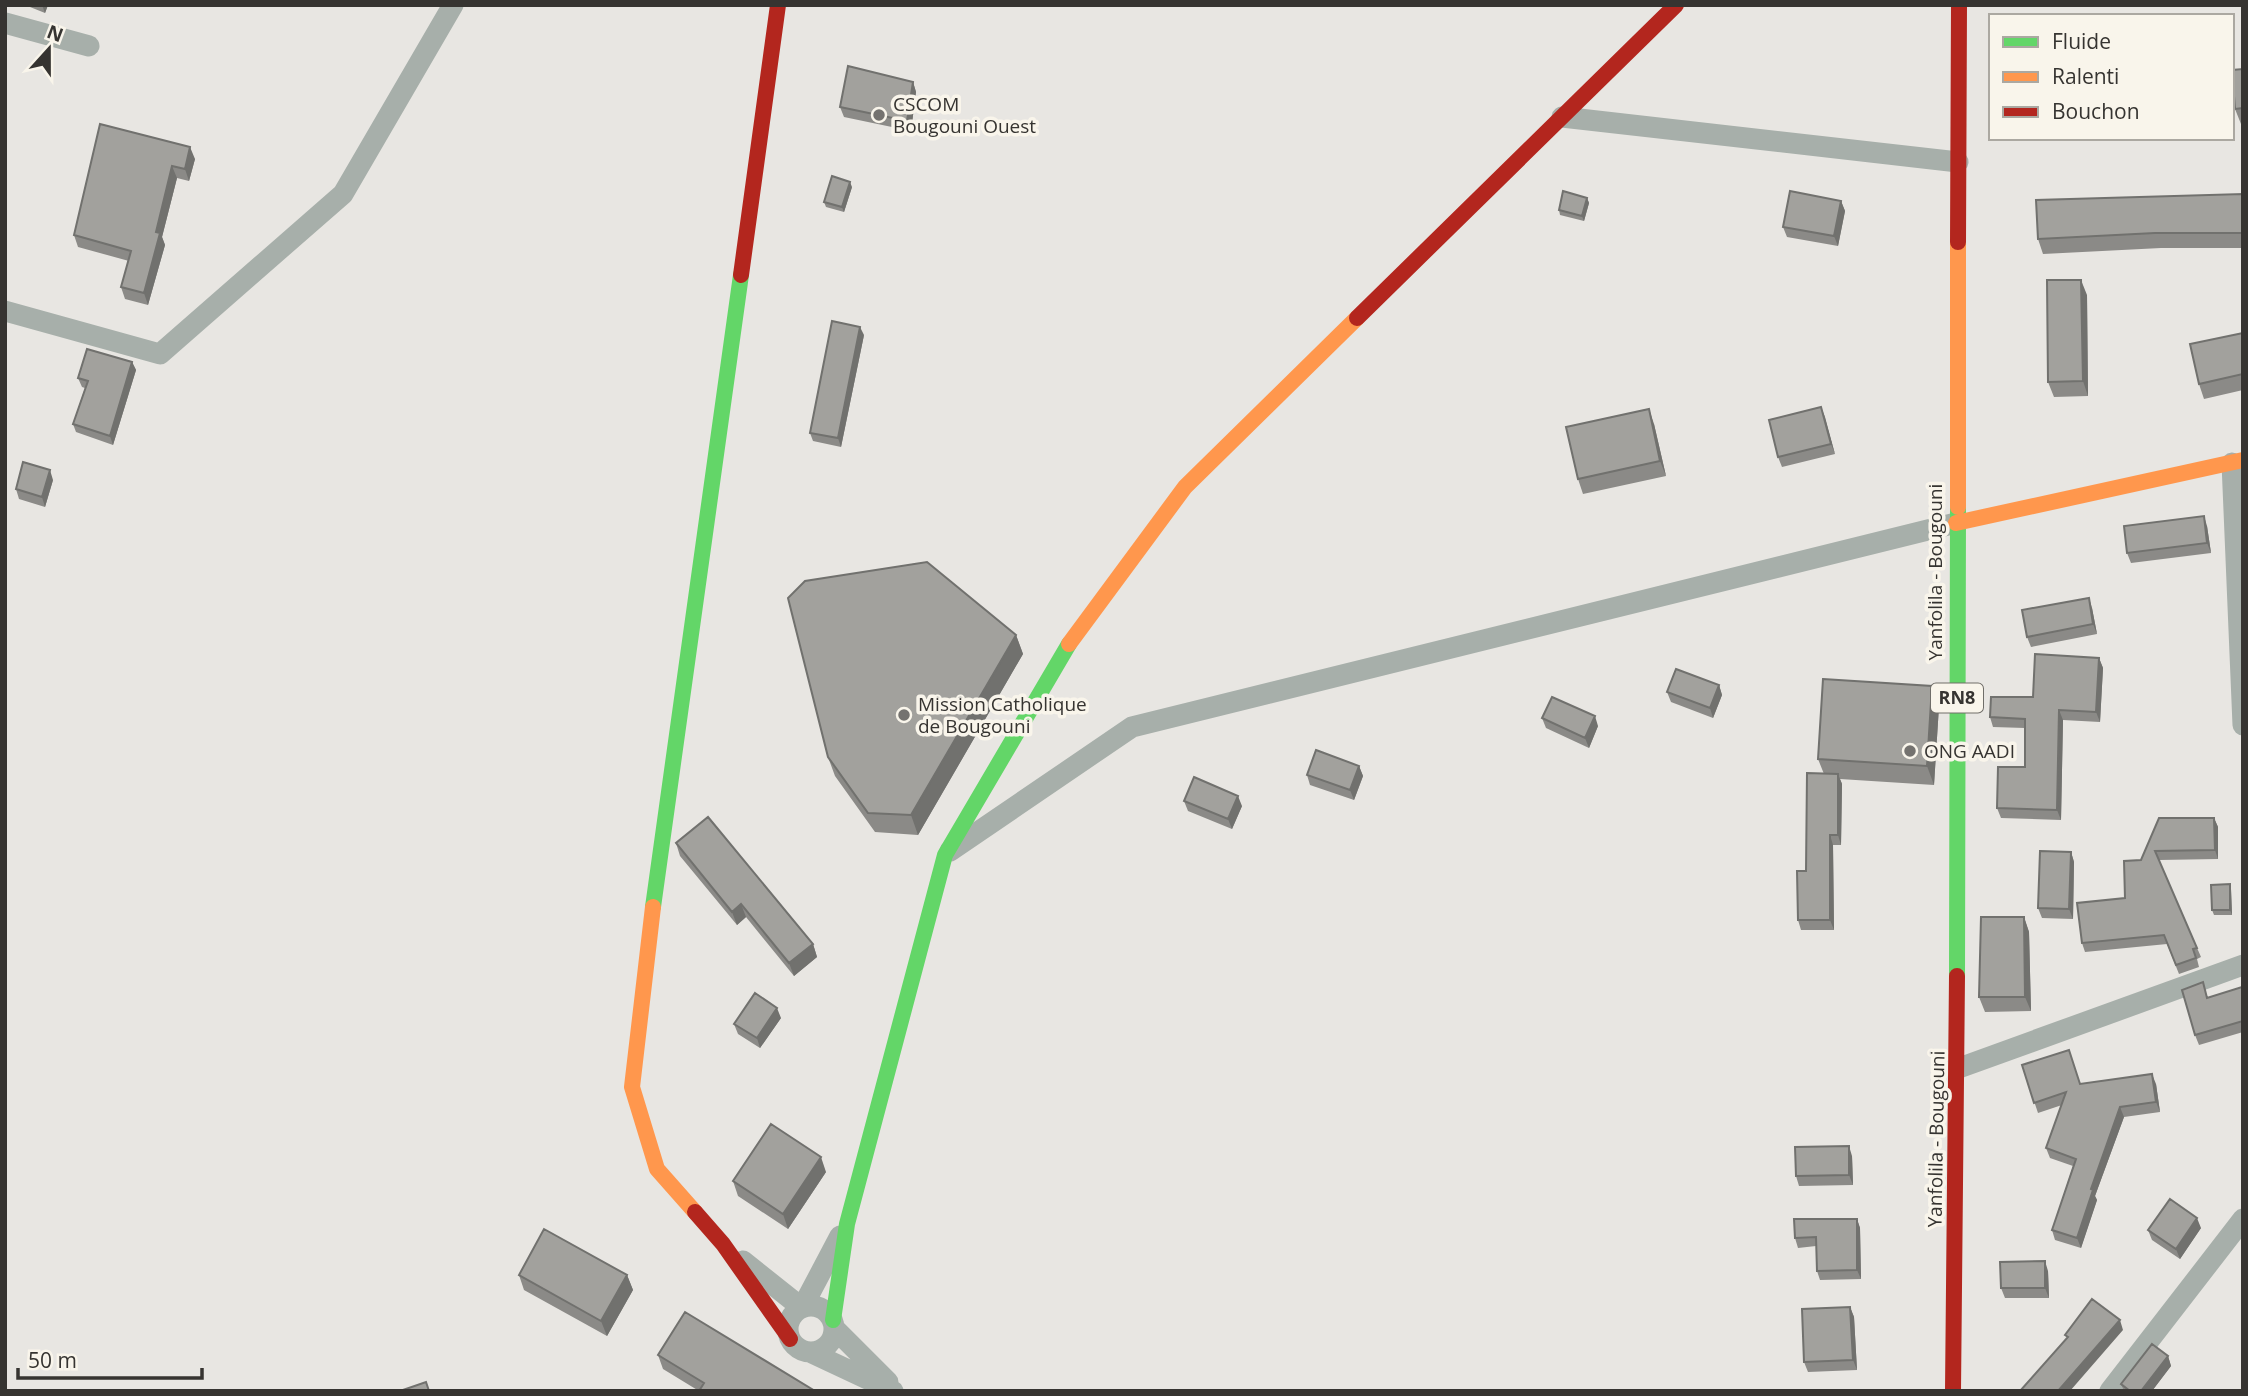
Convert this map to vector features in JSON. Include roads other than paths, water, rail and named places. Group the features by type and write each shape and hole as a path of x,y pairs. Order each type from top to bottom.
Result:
{"street":[{"path":"5,312 160,354 343,194 453,5"},
{"path":"778,5 643,977 632,1087 657,1169 723,1244 790,1339 801,1350 894,1391"},
{"path":"812,1353 828,1346 834,1325 847,1224 945,855 1057,660 1185,487 1676,5"},
{"name":"Yanfolila - Bougouni","path":"1952,1391 1959,1068 1956,523 1959,5"},
{"path":"5,23 89,46"},
{"path":"1562,117 1958,162"},
{"path":"945,855 1132,727 1956,523 2237,461 2243,724"},
{"path":"1959,1068 2243,965"},
{"path":"2110,1391 2243,1219"},
{"path":"790,1339 790,1321 802,1308 847,1224"},
{"path":"723,1244 802,1308 820,1308 894,1391"}],"place":[{"name":"CSCOM Bougouni Ouest","path":"879,115"},
{"name":"Mission Catholique de Bougouni","path":"904,715"},
{"name":"ONG AADI","path":"1910,751"}]}
